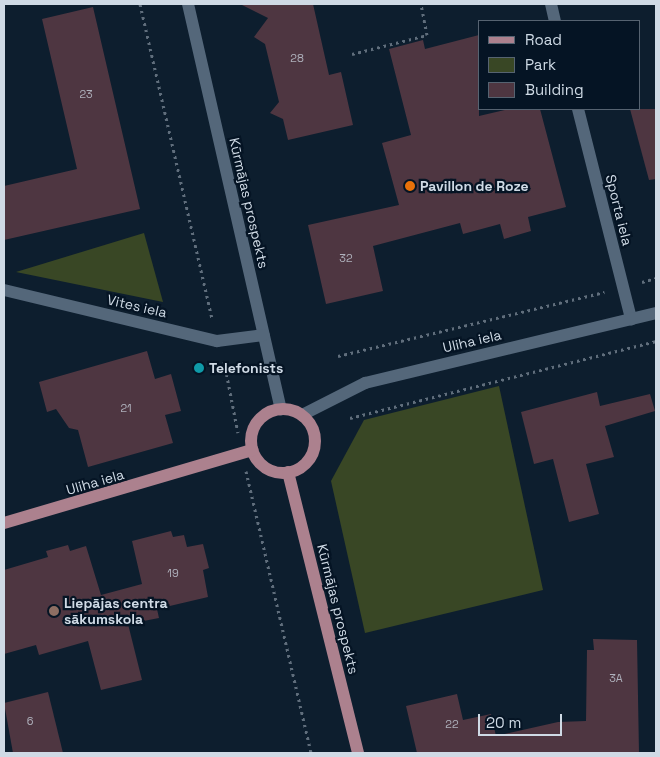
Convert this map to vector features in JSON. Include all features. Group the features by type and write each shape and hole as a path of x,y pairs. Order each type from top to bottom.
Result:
{"main road":[{"path":"282,409 302,415 309,423 314,444 306,462 288,472 268,469 252,450 255,425 271,411 282,409"},
{"name":"Uliha iela","path":"4,523 252,450"},
{"name":"Kūrmājas prospekts","path":"288,472 358,753"}],"street":[{"name":"Kūrmājas prospekts","path":"188,4 282,409"},
{"path":"551,4 556,20"},
{"name":"Sporta iela","path":"578,110 630,319"},
{"name":"Vites iela","path":"4,290 217,341 264,335"},
{"name":"Uliha iela","path":"302,415 365,383 656,313"}],"path":[{"path":"140,4 209,304"},
{"path":"352,54 427,35 421,4"},
{"path":"338,356 656,278"},
{"path":"350,418 656,341"},
{"path":"254,504 311,753"}],"green space":[{"path":"144,233 163,302 16,272"},
{"path":"499,386 543,590 365,633 331,481 364,420"}],"building":[{"path":"240,4 313,4 329,75 341,72 353,125 288,140 283,119 270,113 279,102 265,44 254,37 268,18"},
{"path":"93,7 140,209 4,240 4,186 77,169 42,19"},
{"path":"478,35 479,116 505,110 540,110 566,207 528,217 531,231 504,239 500,224 463,234 460,223 373,246 383,291 326,304 308,225 399,205 382,143 411,135 389,49 423,40 425,49"},
{"path":"656,109 656,179 649,180 630,110"},
{"path":"147,351 155,379 171,374 181,411 165,415 173,443 88,467 78,430 69,428 56,409 47,412 39,382"},
{"path":"597,392 600,406 650,394 655,411 605,426 614,457 586,464 599,514 569,522 553,459 534,464 521,412"},
{"path":"171,531 173,537 184,535 187,547 203,544 209,568 203,570 208,597 157,609 159,618 128,624 142,680 101,690 88,641 39,655 36,645 4,654 4,570 48,557 46,551 68,545 70,551 86,546 101,595 142,584 132,541"},
{"path":"593,639 637,640 639,753 417,753 406,706 457,694 463,720 491,714 496,736 558,722 586,721 587,650 594,650"},
{"path":"48,692 63,753 13,753 4,703"}],"place":[{"name":"Pavillon de Roze","path":"410,186"},
{"name":"Telefonists","path":"199,368"},
{"name":"Liepājas centra sākumskola","path":"54,611"}]}
